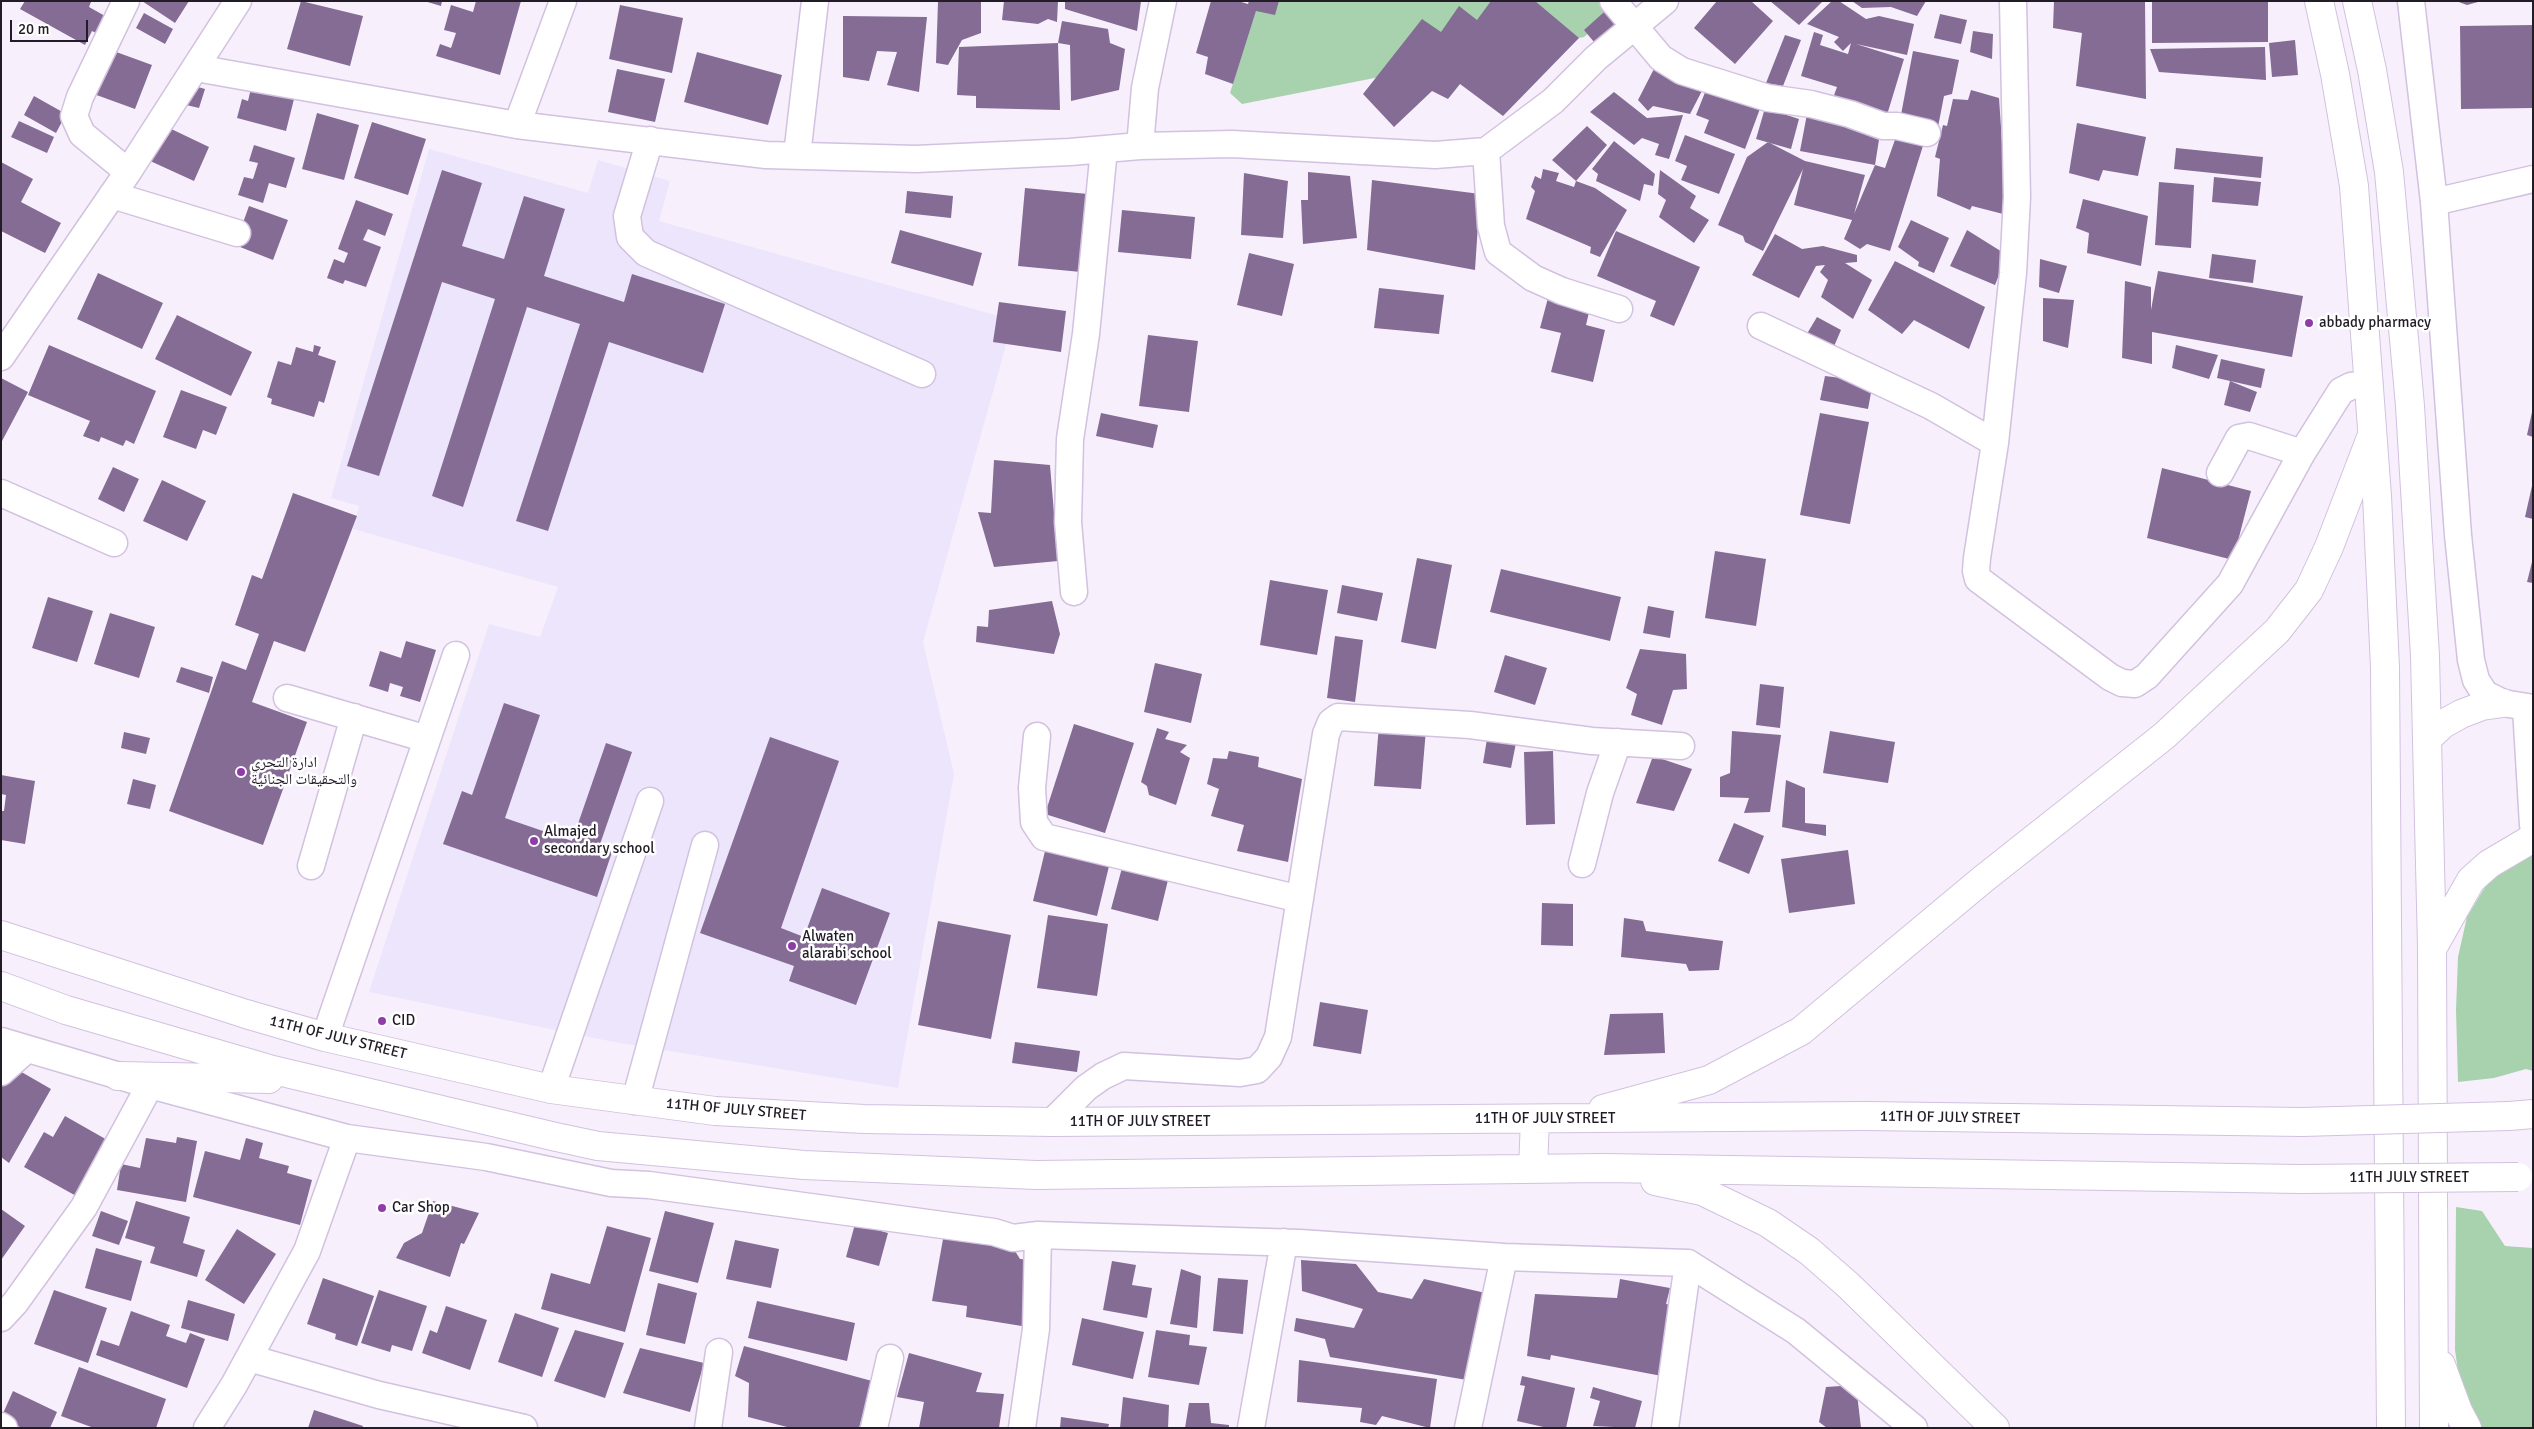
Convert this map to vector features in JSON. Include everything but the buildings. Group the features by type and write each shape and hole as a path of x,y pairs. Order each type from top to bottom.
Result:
{"highway":[{"path":"2319,1 2335,74 2354,186 2377,496 2385,668 2391,1428"},
{"path":"2357,1 2389,172 2410,406 2424,656 2432,948 2434,1428"},
{"path":"1566,1119 1709,1080 1801,1032 1982,880 2164,736 2277,631 2309,590 2329,547 2372,437"},
{"path":"2427,739 2443,724 2482,706 2521,706"},
{"path":"2432,948 2470,880 2489,864 2533,838"},
{"name":"11TH OF JULY STREET","path":"1,935 237,1011 325,1036 551,1090 715,1111 854,1119 1052,1122 1865,1116 2302,1122 2521,1115"},
{"path":"1,986 103,1022 316,1080 598,1146 804,1165 1036,1175 1603,1168 1702,1192 1768,1223 1809,1251 1848,1285 1995,1428"},
{"path":"118,1076 316,1080"},
{"path":"1533,1169 1535,1119"},
{"name":"11TH JULY STREET","path":"1603,1168 2300,1179 2525,1178"},
{"path":"2435,1347 2451,1394 2467,1428"}],"street":[{"path":"126,1 80,98 74,116 82,134 128,172"},
{"path":"1,356 112,196 238,1"},
{"path":"517,125 563,1"},
{"path":"797,155 815,1"},
{"path":"1140,146 1145,88 1163,1"},
{"path":"1613,1 1661,58 1682,71 1768,98 1811,104 1850,114 1883,126 1897,126 1927,133"},
{"path":"196,68 517,125 766,155 916,159 1140,146 1232,144 1435,154 1486,150 1553,101 1596,58 1665,1"},
{"path":"2013,1 2017,197 2013,273 1995,443 1977,558 1976,571 1978,579 2110,677 2122,683 2135,684 2147,676 2230,584 2302,453 2340,391 2351,386 2369,384"},
{"path":"2410,1 2434,202 2458,534 2470,660 2476,680 2485,694 2521,706 2533,825"},
{"path":"650,140 627,216 630,237 646,253 922,374"},
{"path":"1074,592 1068,522 1069,465 1077,387 1086,334 1104,149"},
{"path":"1486,150 1492,226 1498,252 1533,278 1562,291 1619,309"},
{"path":"2434,202 2533,178"},
{"path":"112,196 237,232"},
{"path":"1761,326 1931,406 1995,443"},
{"path":"2220,473 2240,438 2249,436 2302,453"},
{"path":"1,494 114,543"},
{"path":"325,1036 456,655"},
{"path":"287,698 427,738"},
{"path":"1052,1122 1086,1088 1103,1076 1124,1066 1240,1073 1257,1070 1269,1057 1278,1037 1326,734 1331,722 1338,716 1470,725 1544,735 1682,746"},
{"path":"311,866 354,717"},
{"path":"1037,736 1032,788 1034,822 1044,836 1300,899"},
{"path":"1582,864 1600,793 1618,742"},
{"path":"551,1090 650,801"},
{"path":"635,1101 705,845"},
{"path":"1,1041 150,1086 347,1138 486,1157 611,1184 649,1185 994,1232 1013,1238 1038,1235 1284,1242 1504,1257 1688,1263 1796,1331 1914,1428"},
{"path":"1,1072 26,1050"},
{"path":"1,1318 15,1303 78,1215 150,1086"},
{"path":"207,1428 249,1358 307,1251 347,1138"},
{"path":"1022,1428 1036,1329 1038,1235"},
{"path":"1251,1428 1284,1242"},
{"path":"1468,1428 1504,1257"},
{"path":"1665,1428 1688,1263"},
{"path":"708,1428 719,1352"},
{"path":"249,1358 379,1395 524,1428"},
{"path":"874,1428 890,1358"}],"shaded area":[{"path":"429,149 588,193 598,160 670,181 659,221 1013,320 923,642 954,774 898,1088 614,1042 369,992 489,624 540,637 558,587 353,529 359,506 331,498"}],"green space":[{"path":"1259,1 1626,1 1584,37 1242,104 1230,93"},
{"path":"2533,853 2533,1071 2526,1069 2494,1078 2458,1082 2456,1010 2458,957 2467,917 2488,882 2517,859"},
{"path":"2456,1207 2482,1211 2505,1246 2533,1248 2533,1428 2481,1428 2461,1391 2455,1350"}],"place":[{"name":"abbady pharmacy","path":"2309,323"},
{"name":"ادارة التحري والتحقيقات الجنائية","path":"241,772"},
{"name":"Almajed secondary school","path":"534,841"},
{"name":"Alwaten alarabi school","path":"792,946"},
{"name":"CID","path":"382,1021"},
{"name":"Car Shop","path":"382,1208"}]}
